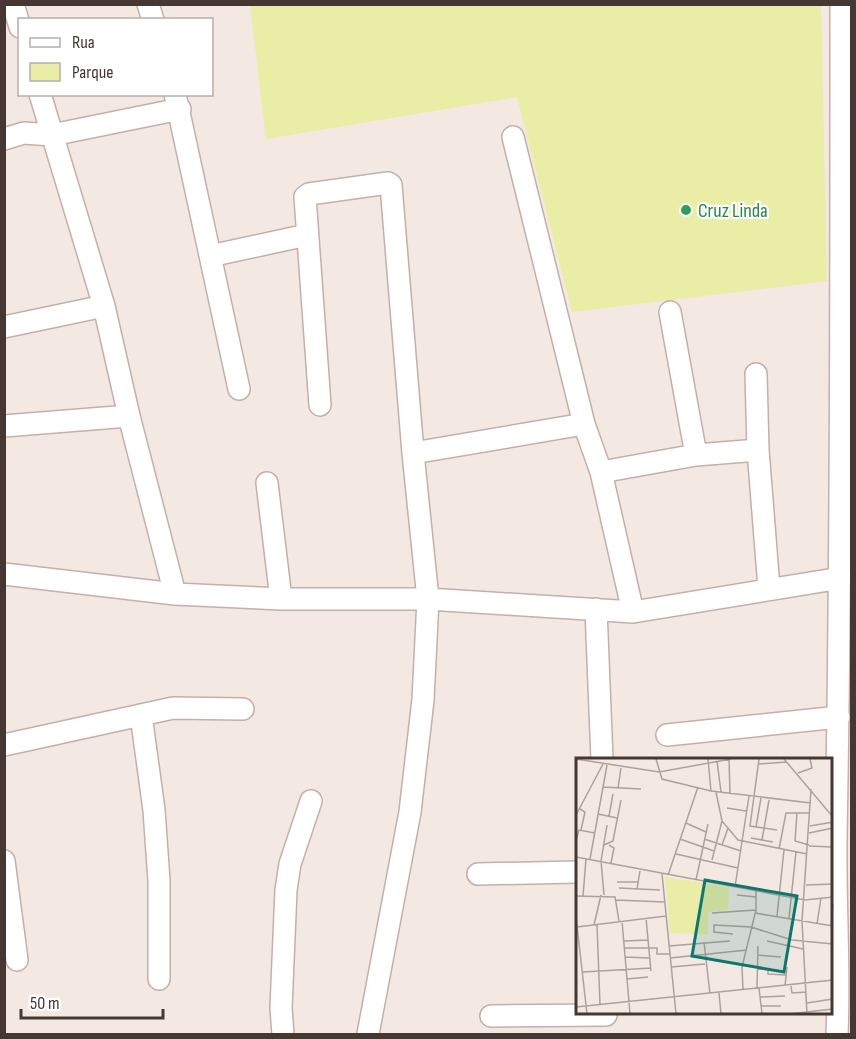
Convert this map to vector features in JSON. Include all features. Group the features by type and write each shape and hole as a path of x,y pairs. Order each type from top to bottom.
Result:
{"street":[{"path":"13,4 18,20"},
{"path":"837,1035 840,991 839,855 844,768 838,717 847,336 841,4"},
{"path":"41,96 104,306 129,416 175,594"},
{"path":"4,139 24,133 52,135 178,102 239,389"},
{"path":"513,136 584,424 601,472 633,612"},
{"path":"320,405 305,197 309,194 384,183 391,185 413,453 428,599 423,700 410,812 368,1035"},
{"path":"210,256 307,235"},
{"path":"4,327 104,306"},
{"path":"670,312 696,455"},
{"path":"756,374 758,450 769,588"},
{"path":"4,426 129,416"},
{"path":"413,453 584,424"},
{"path":"601,472 696,455 758,450"},
{"path":"267,483 281,599"},
{"path":"4,574 175,594 281,599 428,599 633,612 841,578"},
{"path":"596,609 602,758"},
{"path":"4,745 141,715 193,707 243,709"},
{"path":"141,715 154,810 159,881 159,979"},
{"path":"667,735 838,717"},
{"path":"283,1035 281,1008 286,890 290,864 311,801"},
{"path":"5,864 17,960"},
{"path":"478,874 576,872"},
{"path":"491,1016 605,1021"}],"green space":[{"name":"Cruz Linda","path":"250,5 821,5 827,281 572,312 517,97 266,139"}],"place":[{"name":"Cruz Linda","path":"686,210"}]}
